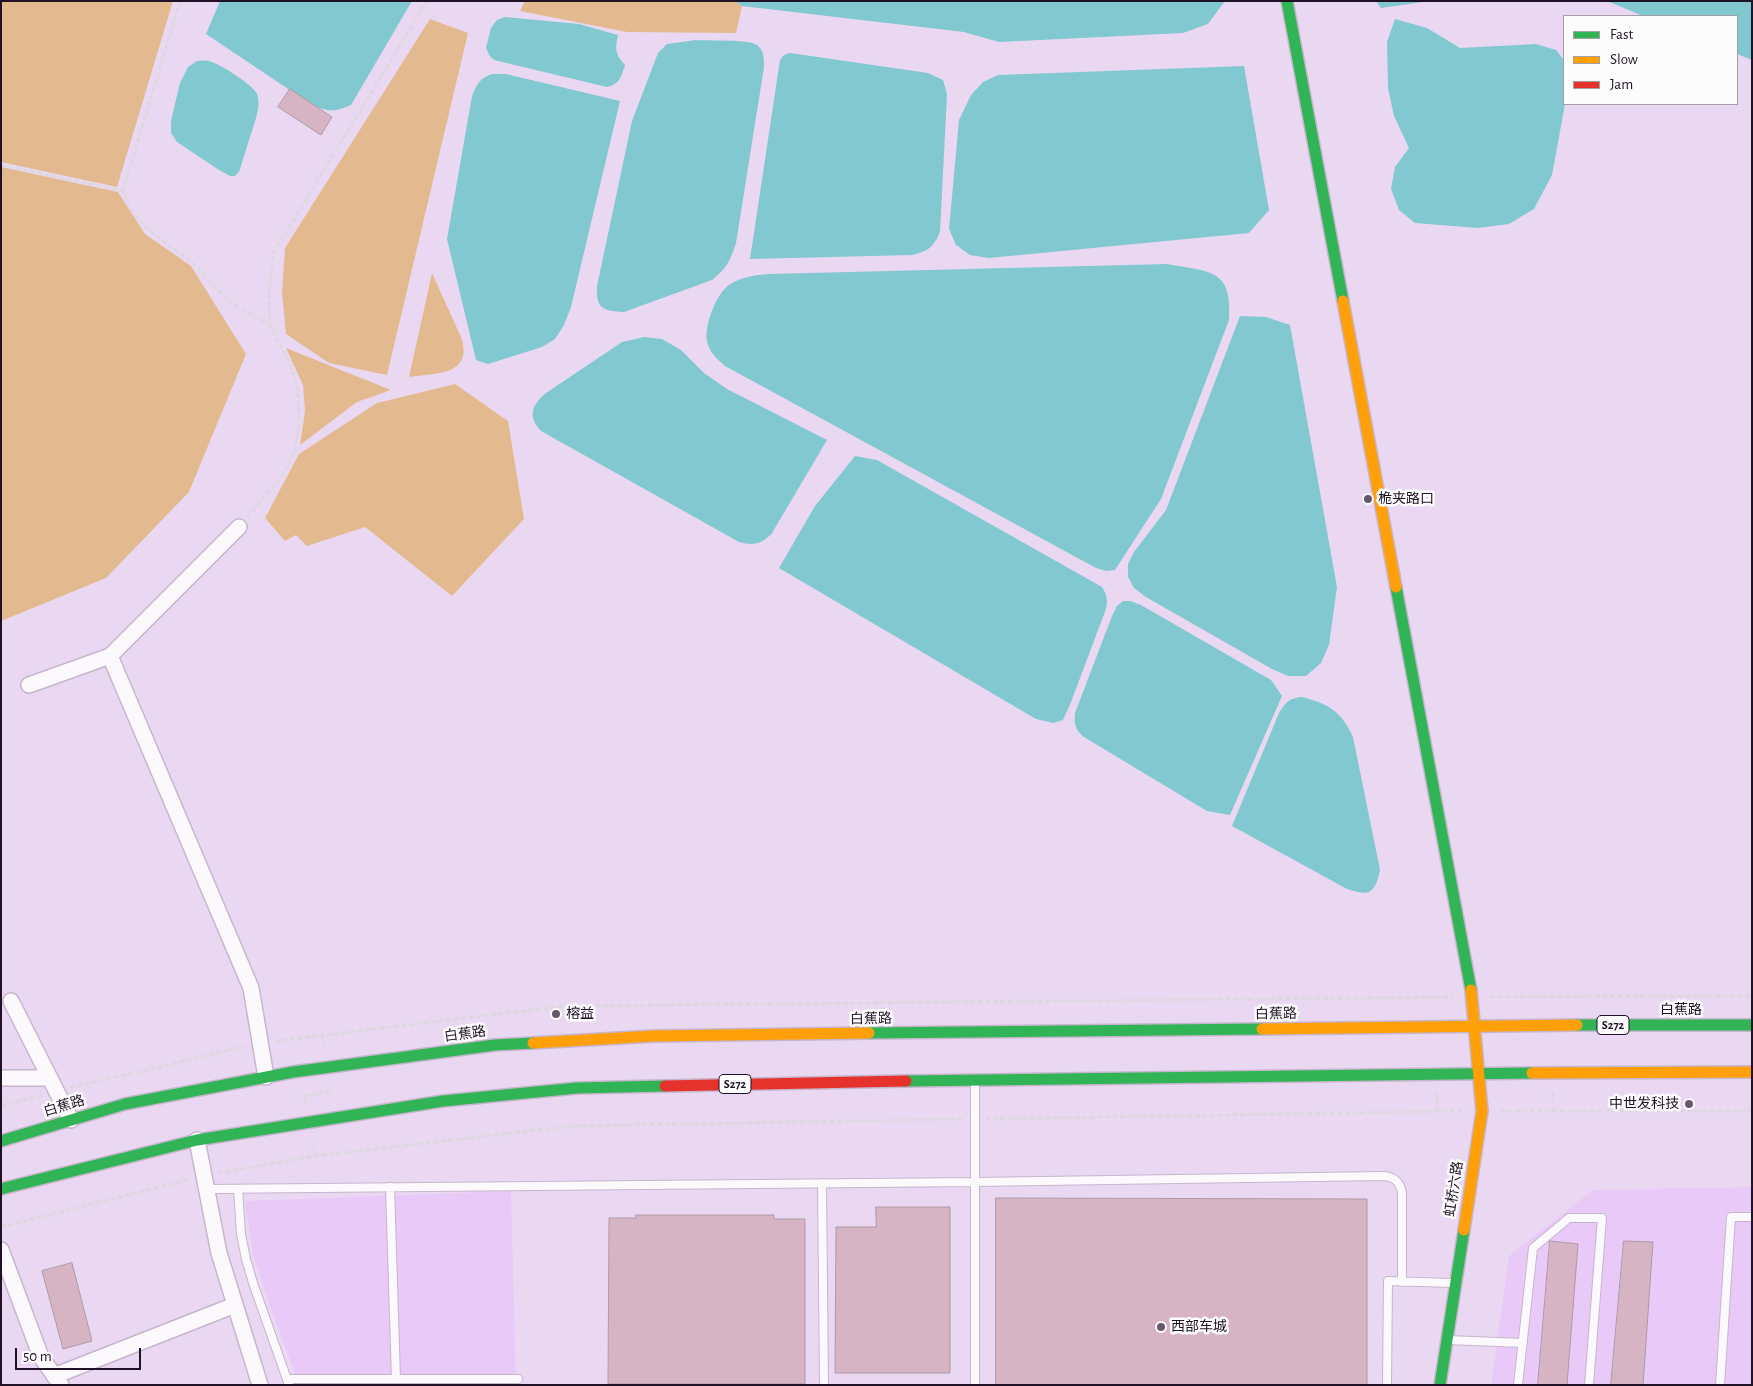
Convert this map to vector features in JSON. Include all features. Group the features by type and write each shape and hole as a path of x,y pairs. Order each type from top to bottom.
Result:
{"main road":[{"name":"虹桥六路","path":"1286,1 1472,997 1482,1111 1454,1283 1440,1385"},
{"name":"白蕉路","path":"1,1141 125,1104 327,1067 495,1045 654,1036 1475,1026 1752,1025"},
{"name":"S272","path":"1,1189 197,1140 443,1101 577,1088 976,1079 1752,1072"}],"street":[{"path":"29,685 110,656 239,527"},
{"path":"110,656 251,988 266,1077"},
{"path":"11,1001 71,1120"},
{"path":"1,1078 50,1078"},
{"path":"197,1140 219,1253 260,1385"},
{"path":"1,1250 41,1357 58,1380 235,1304"}],"lane":[{"path":"974,1385 976,1079"},
{"path":"205,1182 238,1189 1390,1177 1400,1185 1402,1192 1402,1282"},
{"path":"822,1183 824,1385"},
{"path":"390,1187 396,1379"},
{"path":"238,1189 246,1259 288,1382 396,1379 518,1379"},
{"path":"1720,1385 1731,1217 1752,1217"},
{"path":"1518,1385 1533,1248 1569,1218 1602,1218 1588,1385"},
{"path":"1387,1385 1388,1281 1454,1283"},
{"path":"1446,1340 1523,1343"}],"path":[{"path":"180,1 123,191 127,202 144,226 161,241 190,260 224,296 239,308 271,324"},
{"path":"239,527 285,472 294,449 298,424 298,398 293,371 271,324 269,287 274,252 427,1"},
{"path":"1,165 123,191"},
{"path":"315,1156 304,1096 331,1091 322,1035"},
{"path":"1,1227 315,1156 571,1126 1482,1111 1752,1111"}],"shaded area":[{"path":"1,1 173,1 117,187 1,162"},
{"path":"220,1 412,1 351,105 332,110 312,105 206,34"},
{"path":"525,1 735,1 742,6 736,33 627,32 520,11"},
{"path":"735,1 1225,1 1208,24 1183,33 999,42 964,32 742,6"},
{"path":"1376,1 1430,1 1381,8"},
{"path":"1607,1 1752,1 1752,60 1738,54 1738,15 1641,15"},
{"path":"505,17 579,24 618,35 617,51 619,58 625,65 621,76 615,84 607,87 494,60 486,48 491,28 497,20"},
{"path":"430,19 468,33 387,375 329,363 286,334 282,292 285,248"},
{"path":"1395,19 1427,28 1460,48 1536,44 1556,50 1563,59 1563,105 1565,105 1552,175 1534,209 1509,224 1478,228 1415,223 1399,210 1391,189 1395,167 1409,148 1394,116 1388,88 1387,42"},
{"path":"696,40 752,43 761,49 763,55 764,67 736,243 727,264 712,280 624,312 610,311 599,304 597,286 632,121 658,53 667,44"},
{"path":"790,53 928,73 943,80 947,94 940,232 935,242 929,248 912,255 750,259 780,60 784,55"},
{"path":"197,61 209,61 220,66 243,80 254,90 258,97 259,103 256,118 239,172 235,176 230,176 219,170 177,142 171,133 171,121 180,83 188,67"},
{"path":"1244,66 1269,210 1249,233 989,258 970,255 956,245 949,229 959,120 971,95 983,82 998,75"},
{"path":"492,74 506,74 620,101 571,307 564,325 555,339 542,347 488,364 476,360 447,239 472,96 479,82"},
{"path":"1,167 118,192 145,234 191,266 246,354 189,492 106,578 1,621"},
{"path":"1167,264 1206,272 1222,282 1227,290 1229,320 1161,499 1115,570 1106,571 1096,568 725,366 711,352 707,341 709,319 724,289 734,282 753,276 769,274"},
{"path":"432,273 461,337 464,350 462,359 457,366 450,370 409,377"},
{"path":"1240,316 1266,317 1290,325 1337,587 1329,645 1321,663 1306,676 1288,676 1272,669 1146,597 1134,588 1128,577 1128,564 1134,552 1166,510"},
{"path":"644,337 662,339 681,350 704,373 727,389 827,440 772,533 765,540 753,544 739,542 541,431 537,426 533,411 537,402 546,393 622,342"},
{"path":"286,348 391,390 357,402 300,445 305,411 303,385"},
{"path":"455,384 508,421 524,519 452,596 365,527 307,546 296,535 285,541 265,518 299,454 377,403"},
{"path":"855,456 877,460 1102,587 1107,598 1106,609 1063,720 1053,723 1036,719 779,568 815,506"},
{"path":"1123,601 1130,601 1141,605 1271,680 1282,696 1230,815 1207,811 1084,737 1077,729 1075,713 1112,616 1117,606"},
{"path":"1302,697 1333,710 1344,721 1353,737 1380,870 1376,884 1366,893 1347,889 1232,826 1279,713 1288,701"},
{"path":"1752,1187 1752,1385 1491,1385 1509,1256 1593,1190"},
{"path":"511,1191 516,1385 299,1385 253,1254 245,1201"}],"building":[{"path":"290,89 332,117 321,135 278,107"},
{"path":"996,1198 1367,1199 1367,1385 996,1385"},
{"path":"876,1207 950,1207 950,1373 835,1373 836,1227 876,1227"},
{"path":"636,1215 774,1215 774,1219 805,1219 805,1384 608,1384 609,1218 636,1218"},
{"path":"1550,1241 1578,1244 1567,1385 1538,1385"},
{"path":"1624,1241 1653,1242 1643,1385 1611,1385"},
{"path":"72,1263 92,1341 63,1349 42,1271"}],"traffic: fast":[{"path":"1287,1 1343,301"},
{"path":"1396,587 1471,990"},
{"path":"1577,1025 1752,1025"},
{"path":"869,1033 1262,1029"},
{"path":"1,1141 125,1104 293,1072 495,1045 533,1043"},
{"path":"906,1081 1532,1073"},
{"path":"1,1189 197,1140 443,1101 577,1088 665,1086"},
{"path":"1440,1385 1464,1230"}],"traffic: slow":[{"path":"1343,301 1396,587"},
{"path":"1464,1230 1482,1111 1471,990"},
{"path":"1262,1029 1577,1025"},
{"path":"533,1043 654,1036 869,1033"},
{"path":"1532,1073 1752,1072"}],"traffic: jam":[{"path":"665,1086 906,1081"}],"place":[{"name":"桅夹路口","path":"1368,499"},
{"name":"榕益","path":"556,1014"},
{"name":"中世发科技","path":"1689,1104"},
{"name":"西部车城","path":"1161,1327"}]}
